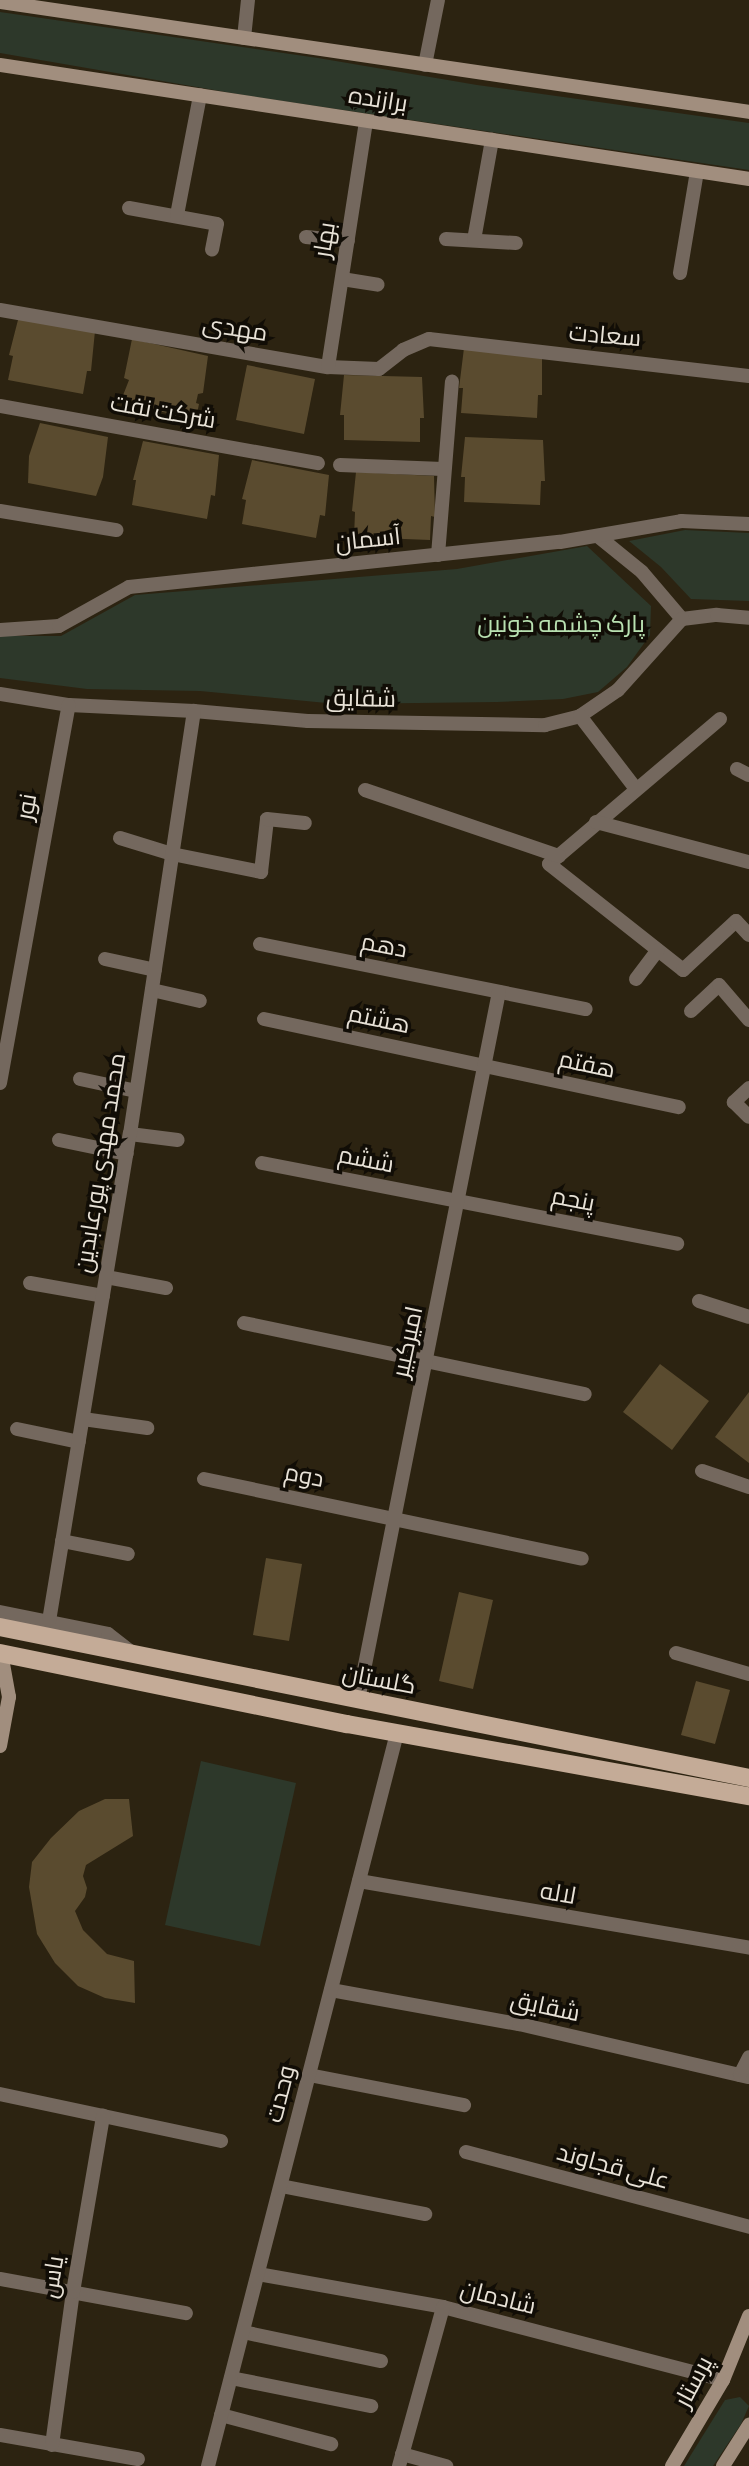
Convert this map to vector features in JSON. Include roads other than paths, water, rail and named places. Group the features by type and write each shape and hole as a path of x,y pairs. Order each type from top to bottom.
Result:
{"main road":[{"name":"برازنده","path":"0,2 74,6 244,38 749,112"},
{"name":"برازنده","path":"0,66 749,179"},
{"name":"گلستان","path":"2,1623 135,1655 749,1778"},
{"path":"0,1746 9,1697 0,1654 2,1623"},
{"name":"گلستان","path":"0,1654 397,1733 632,1775"},
{"path":"632,1775 749,1796"},
{"path":"632,1775 749,1806"},
{"name":"پرستار","path":"672,2466 723,2380 749,2316"},
{"path":"723,2466 749,2425"}],"street":[{"path":"244,38 248,0"},
{"path":"425,65 438,0"},
{"path":"177,215 200,95"},
{"name":"بهار","path":"328,367 366,121"},
{"path":"474,240 492,140"},
{"path":"680,273 697,171"},
{"path":"129,208 217,224 212,250"},
{"path":"306,237 348,241"},
{"path":"446,239 516,243"},
{"path":"342,279 378,285"},
{"name":"مهدی","path":"0,310 328,367 379,369 403,350 429,340 456,345"},
{"name":"سعادت","path":"456,345 676,365 749,376"},
{"path":"438,555 452,382"},
{"name":"شرکت نفت","path":"0,406 318,463"},
{"path":"340,466 443,469"},
{"path":"0,511 116,530"},
{"name":"آسمان","path":"0,630 59,626 129,587 599,537 681,521 749,524"},
{"path":"599,537 642,572 682,619 717,615 749,618"},
{"name":"شقایق","path":"0,694 69,705 194,710 308,721 545,725 580,716 618,690 682,619"},
{"name":"نور","path":"0,1083 69,705"},
{"name":"محمد مهدی پورعابدین","path":"49,1621 127,1154 194,710"},
{"path":"580,716 636,789"},
{"path":"720,719 596,822 550,864 683,970 736,921 749,935"},
{"path":"365,790 559,856"},
{"path":"120,838 172,854 261,872 267,819 305,823"},
{"path":"596,822 749,862"},
{"name":"دهم","path":"260,944 586,1009"},
{"path":"636,979 658,950"},
{"path":"105,959 155,970"},
{"path":"691,1011 719,985 749,1020"},
{"path":"152,990 200,1001"},
{"name":"امیرکبیر","path":"358,1700 460,1201 499,992"},
{"name":"هشتم","path":"264,1019 486,1066"},
{"name":"هفتم","path":"486,1066 680,1107"},
{"path":"80,1079 136,1091"},
{"path":"749,1088 734,1102 749,1117"},
{"path":"130,1134 178,1140"},
{"path":"59,1140 127,1154"},
{"name":"ششم","path":"262,1163 460,1201"},
{"name":"پنجم","path":"460,1201 677,1244"},
{"path":"106,1276 166,1288"},
{"path":"30,1283 103,1296"},
{"path":"699,1301 749,1317"},
{"path":"244,1323 585,1394"},
{"path":"83,1419 147,1428"},
{"path":"17,1429 79,1443"},
{"path":"702,1471 749,1487"},
{"name":"دوم","path":"204,1479 582,1559"},
{"path":"62,1541 128,1554"},
{"path":"2,1623 49,1621 108,1634 135,1655"},
{"path":"676,1653 749,1674"},
{"name":"وحدت","path":"208,2466 397,1733"},
{"name":"لاله","path":"359,1881 749,1948"},
{"name":"شقایق","path":"331,1990 519,2024 745,2076"},
{"path":"745,2076 749,2057"},
{"path":"309,2075 464,2105"},
{"path":"0,2094 221,2141"},
{"name":"یاس","path":"52,2445 73,2292 103,2116"},
{"name":"علی قجاوند","path":"466,2152 749,2227"},
{"path":"281,2186 425,2214"},
{"name":"شادمان","path":"258,2274 443,2307 723,2380"},
{"path":"0,2279 186,2312"},
{"path":"443,2307 400,2460 446,2466"},
{"path":"243,2332 381,2361"},
{"path":"231,2378 371,2406"},
{"path":"221,2415 331,2444"},
{"path":"0,2435 138,2459"}],"park label":[{"name":"پارک چشمه خونین","path":"561,625"}]}
